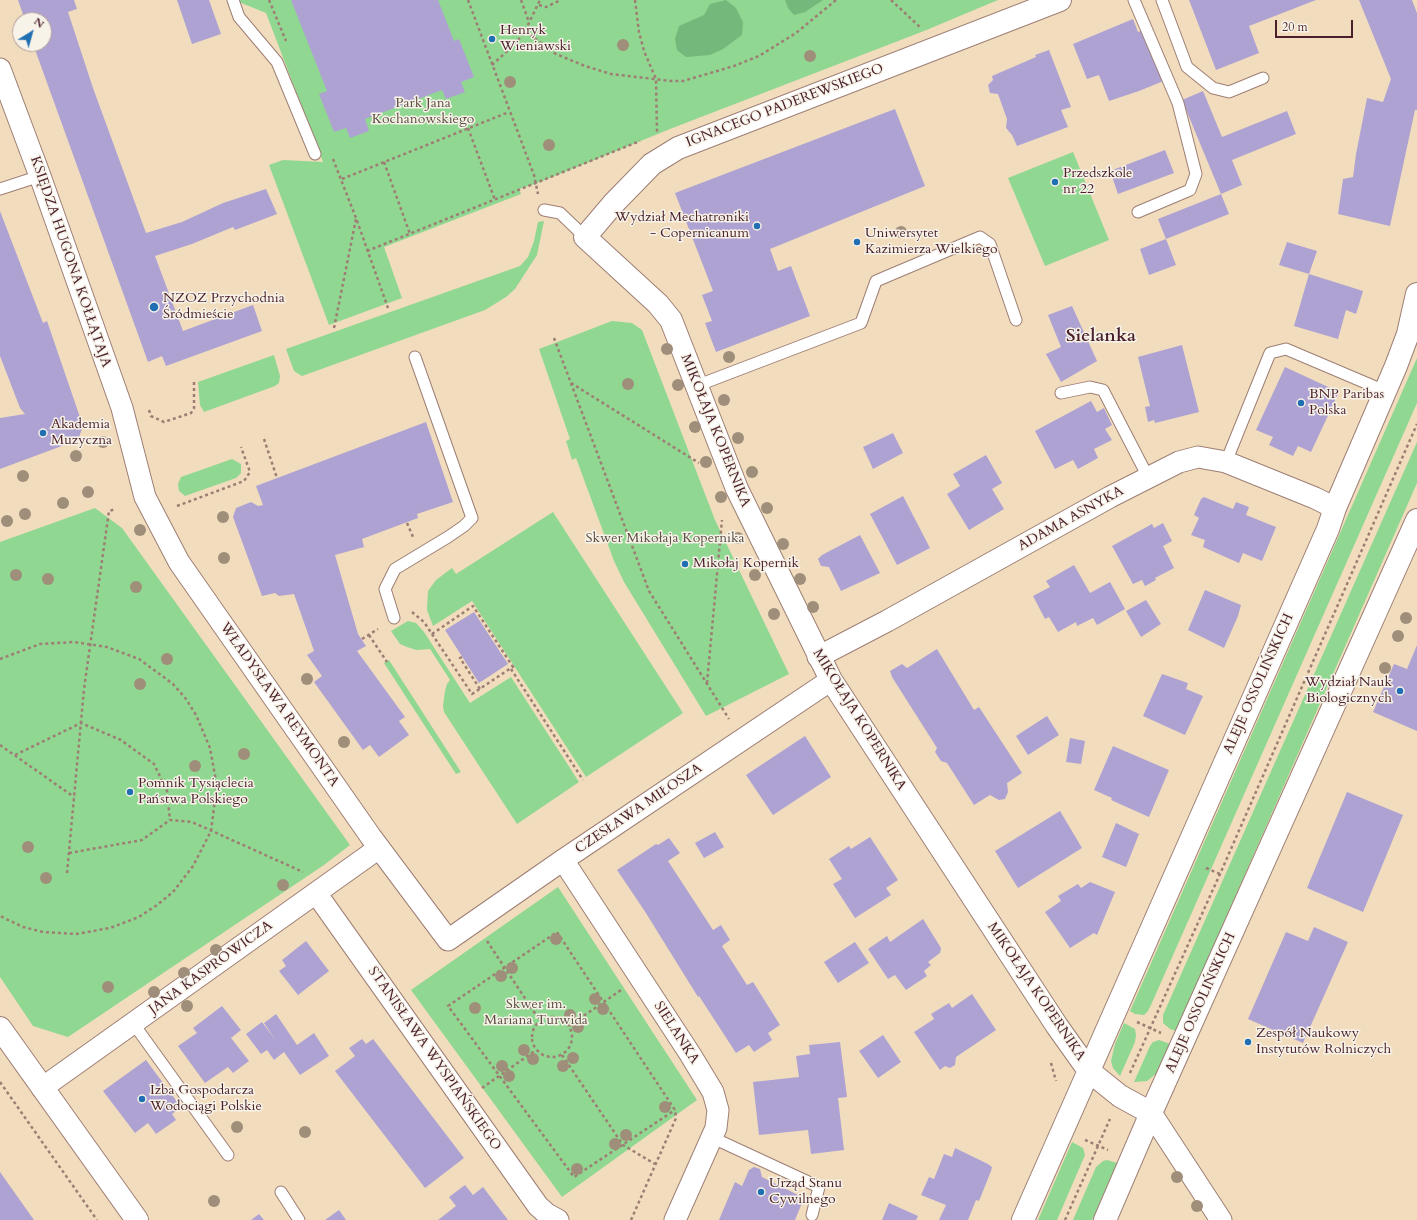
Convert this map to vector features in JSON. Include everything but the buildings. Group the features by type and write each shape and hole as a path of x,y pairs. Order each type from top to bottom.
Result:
{"street":[{"name":"IGNACEGO PADEREWSKIEGO","path":"585,237 617,199 652,164 678,148 1060,0"},
{"name":"KSIĘDZA HUGONA KOŁŁĄTAJA","path":"0,69 40,176 122,408 136,457"},
{"name":"MIKOŁAJA KOPERNIKA","path":"585,237 666,312 671,320 737,489 818,657 831,680 1052,1019 1089,1071"},
{"name":"ALEJE OSSOLIŃSKICH","path":"1023,1220 1328,529 1335,508 1408,334 1417,294"},
{"name":"WŁADYSŁAWA REYMONTA","path":"136,457 145,497 180,562 379,848 448,940"},
{"name":"ADAMA ASNYKA","path":"818,657 887,621 1148,477 1179,462 1198,457 1226,462 1315,498 1335,508"},
{"name":"ALEJE OSSOLIŃSKICH","path":"1105,1220 1151,1113 1417,520"},
{"name":"CZESŁAWA MIŁOSZA","path":"448,940 831,680"},
{"name":"JANA KASPROWICZA","path":"42,1088 379,848"},
{"name":"SIELANKA","path":"564,860 713,1092 718,1110 716,1128 675,1220"},
{"name":"STANISŁAWA WYSPIAŃSKIEGO","path":"316,893 538,1206 558,1220"},
{"path":"0,1028 137,1220"},
{"path":"1089,1071 1120,1096 1151,1113 1212,1216"}],"lane":[{"path":"233,0 239,17 277,62 316,154"},
{"path":"1134,0 1178,103 1196,174 1190,190 1138,212"},
{"path":"1162,0 1187,67 1213,88 1229,92 1263,78"},
{"path":"0,189 40,176"},
{"path":"544,210 560,214 585,237"},
{"path":"696,386 861,323 876,281 980,238 990,244 1016,320"},
{"path":"1226,462 1270,353 1286,349 1385,391"},
{"path":"394,618 386,589 395,569 448,537 464,526 472,518 415,357"},
{"path":"1061,393 1090,387 1103,390 1148,477"},
{"path":"133,1023 228,1155"},
{"path":"711,1137 819,1188 812,1215"},
{"path":"281,1192 299,1220"}],"path":[{"path":"468,0 534,175 535,184 544,210"},
{"path":"521,0 529,23"},
{"path":"492,65 512,48 525,31 539,5 540,0"},
{"path":"539,5 546,7 561,0"},
{"path":"634,0 639,32 644,51 656,79 657,134"},
{"path":"525,31 556,54 585,66 611,74 671,81 694,78 759,56 796,33 836,0"},
{"path":"891,0 924,31"},
{"path":"388,308 342,179 509,112"},
{"path":"468,128 496,200"},
{"path":"384,162 410,234"},
{"path":"367,251 535,184"},
{"path":"334,328 356,218"},
{"path":"554,338 649,591 729,719"},
{"path":"148,405 151,416 164,422 190,413 194,408 194,381"},
{"path":"571,382 699,462"},
{"path":"1130,1074 1220,874 1417,424"},
{"path":"264,439 277,478"},
{"path":"177,506 244,481 250,472 241,447"},
{"path":"67,873 81,723 91,643 109,511 116,509"},
{"path":"707,684 722,520"},
{"path":"432,634 473,606 583,780"},
{"path":"428,629 472,694 512,667"},
{"path":"369,634 387,662"},
{"path":"0,659 40,644 54,642 91,643 124,652 139,659 162,674 186,699 196,715 210,748 214,768 215,800 211,831 193,866 173,892 157,905 126,923 92,933 60,934 23,927 0,916"},
{"path":"462,657 460,658 480,689"},
{"path":"15,755 81,723 121,740 154,764 167,791 170,820"},
{"path":"0,745 74,797"},
{"path":"69,853 142,840 170,820 192,822 305,873"},
{"path":"1202,866 1220,874"},
{"path":"631,1220 654,1164 676,1118 675,1110 557,932 448,1006 574,1177 675,1110"},
{"path":"485,938 540,1020"},
{"path":"569,1026 622,989"},
{"path":"549,1017 558,1018 569,1026 572,1042 566,1052 562,1055 550,1058 542,1056 536,1050 531,1037 534,1028 540,1020 549,1017"},
{"path":"1132,1020 1167,1036"},
{"path":"477,1091 536,1050"},
{"path":"562,1055 623,1144 654,1164"},
{"path":"1048,1058 1055,1074 1057,1087"},
{"path":"0,1082 97,1220"},
{"path":"1066,1220 1111,1116"},
{"path":"1081,1138 1110,1151"}],"green space":[{"name":"Park Jana Kochanowskiego","path":"234,0 998,0 924,31 519,189 521,194 384,247 402,298 329,325 269,165 283,160 323,162 266,13"},
{"path":"726,0 736,8 743,22 742,35 723,49 710,55 686,57 677,50 675,39 679,26 704,15 710,4"},
{"path":"785,0 823,0 805,12 794,15 788,8"},
{"path":"1073,152 1109,240 1045,266 1008,178"},
{"path":"544,221 537,255 515,289 506,297 485,310 302,376 294,371 286,349 520,266 528,257 534,241 538,222"},
{"name":"Skwer Mikołaja Kopernika","path":"612,321 632,323 642,330 715,520 789,674 706,716 624,582 614,561 576,458 572,460 566,441 570,439 539,349"},
{"path":"274,355 280,376 279,383 275,386 204,412 200,405 198,382"},
{"path":"1417,358 1417,403 1151,1005 1144,1015 1135,1014 1130,1011"},
{"path":"1417,442 1417,483 1176,1031 1170,1029 1163,1023 1163,1015"},
{"path":"232,459 241,464 241,473 236,478 185,496 179,491 178,484 181,477"},
{"path":"95,508 122,528 350,845 324,865 68,1037 33,1026 0,977 0,542"},
{"path":"553,512 683,713 586,777 472,601 433,626 427,610 428,591 436,580 452,568 456,574"},
{"path":"408,621 416,623 424,632 470,703 511,677 579,782 517,824 444,712 443,706 445,691 450,680 430,649 416,650 400,644 391,631"},
{"path":"389,660 461,772 456,774 384,663"},
{"name":"Skwer im. Mariana Turwida","path":"558,887 697,1100 562,1197 411,990"},
{"path":"1124,1023 1135,1029 1136,1035 1135,1042 1120,1076 1113,1068 1111,1061 1115,1044"},
{"path":"1159,1040 1170,1044 1157,1073 1147,1081 1134,1082 1150,1046 1153,1042"},
{"path":"1072,1142 1083,1148 1085,1155 1057,1220 1038,1220"},
{"path":"1107,1160 1117,1163 1092,1220 1073,1220 1096,1167 1103,1161"}],"place":[{"name":"Henryk Wieniawski","path":"492,39"},
{"name":"Przedszkole nr 22","path":"1055,182"},
{"name":"Wydział Mechatroniki - Copernicanum","path":"757,226"},
{"name":"Uniwersytet Kazimierza Wielkiego","path":"857,242"},
{"name":"NZOZ Przychodnia Śródmieście","path":"154,307"},
{"name":"BNP Paribas Polska","path":"1301,403"},
{"name":"Akademia Muzyczna","path":"43,433"},
{"name":"Mikołaj Kopernik","path":"685,564"},
{"name":"Wydział Nauk Biologicznych","path":"1400,691"},
{"name":"Pomnik Tysiąclecia Państwa Polskiego","path":"130,792"},
{"name":"Zespół Naukowy Instytutów Rolniczych","path":"1248,1042"},
{"name":"Izba Gospodarcza Wodociągi Polskie","path":"142,1099"},
{"name":"Urząd Stanu Cywilnego","path":"761,1192"}],"district":[{"name":"Sielanka","path":"1101,337"}]}
